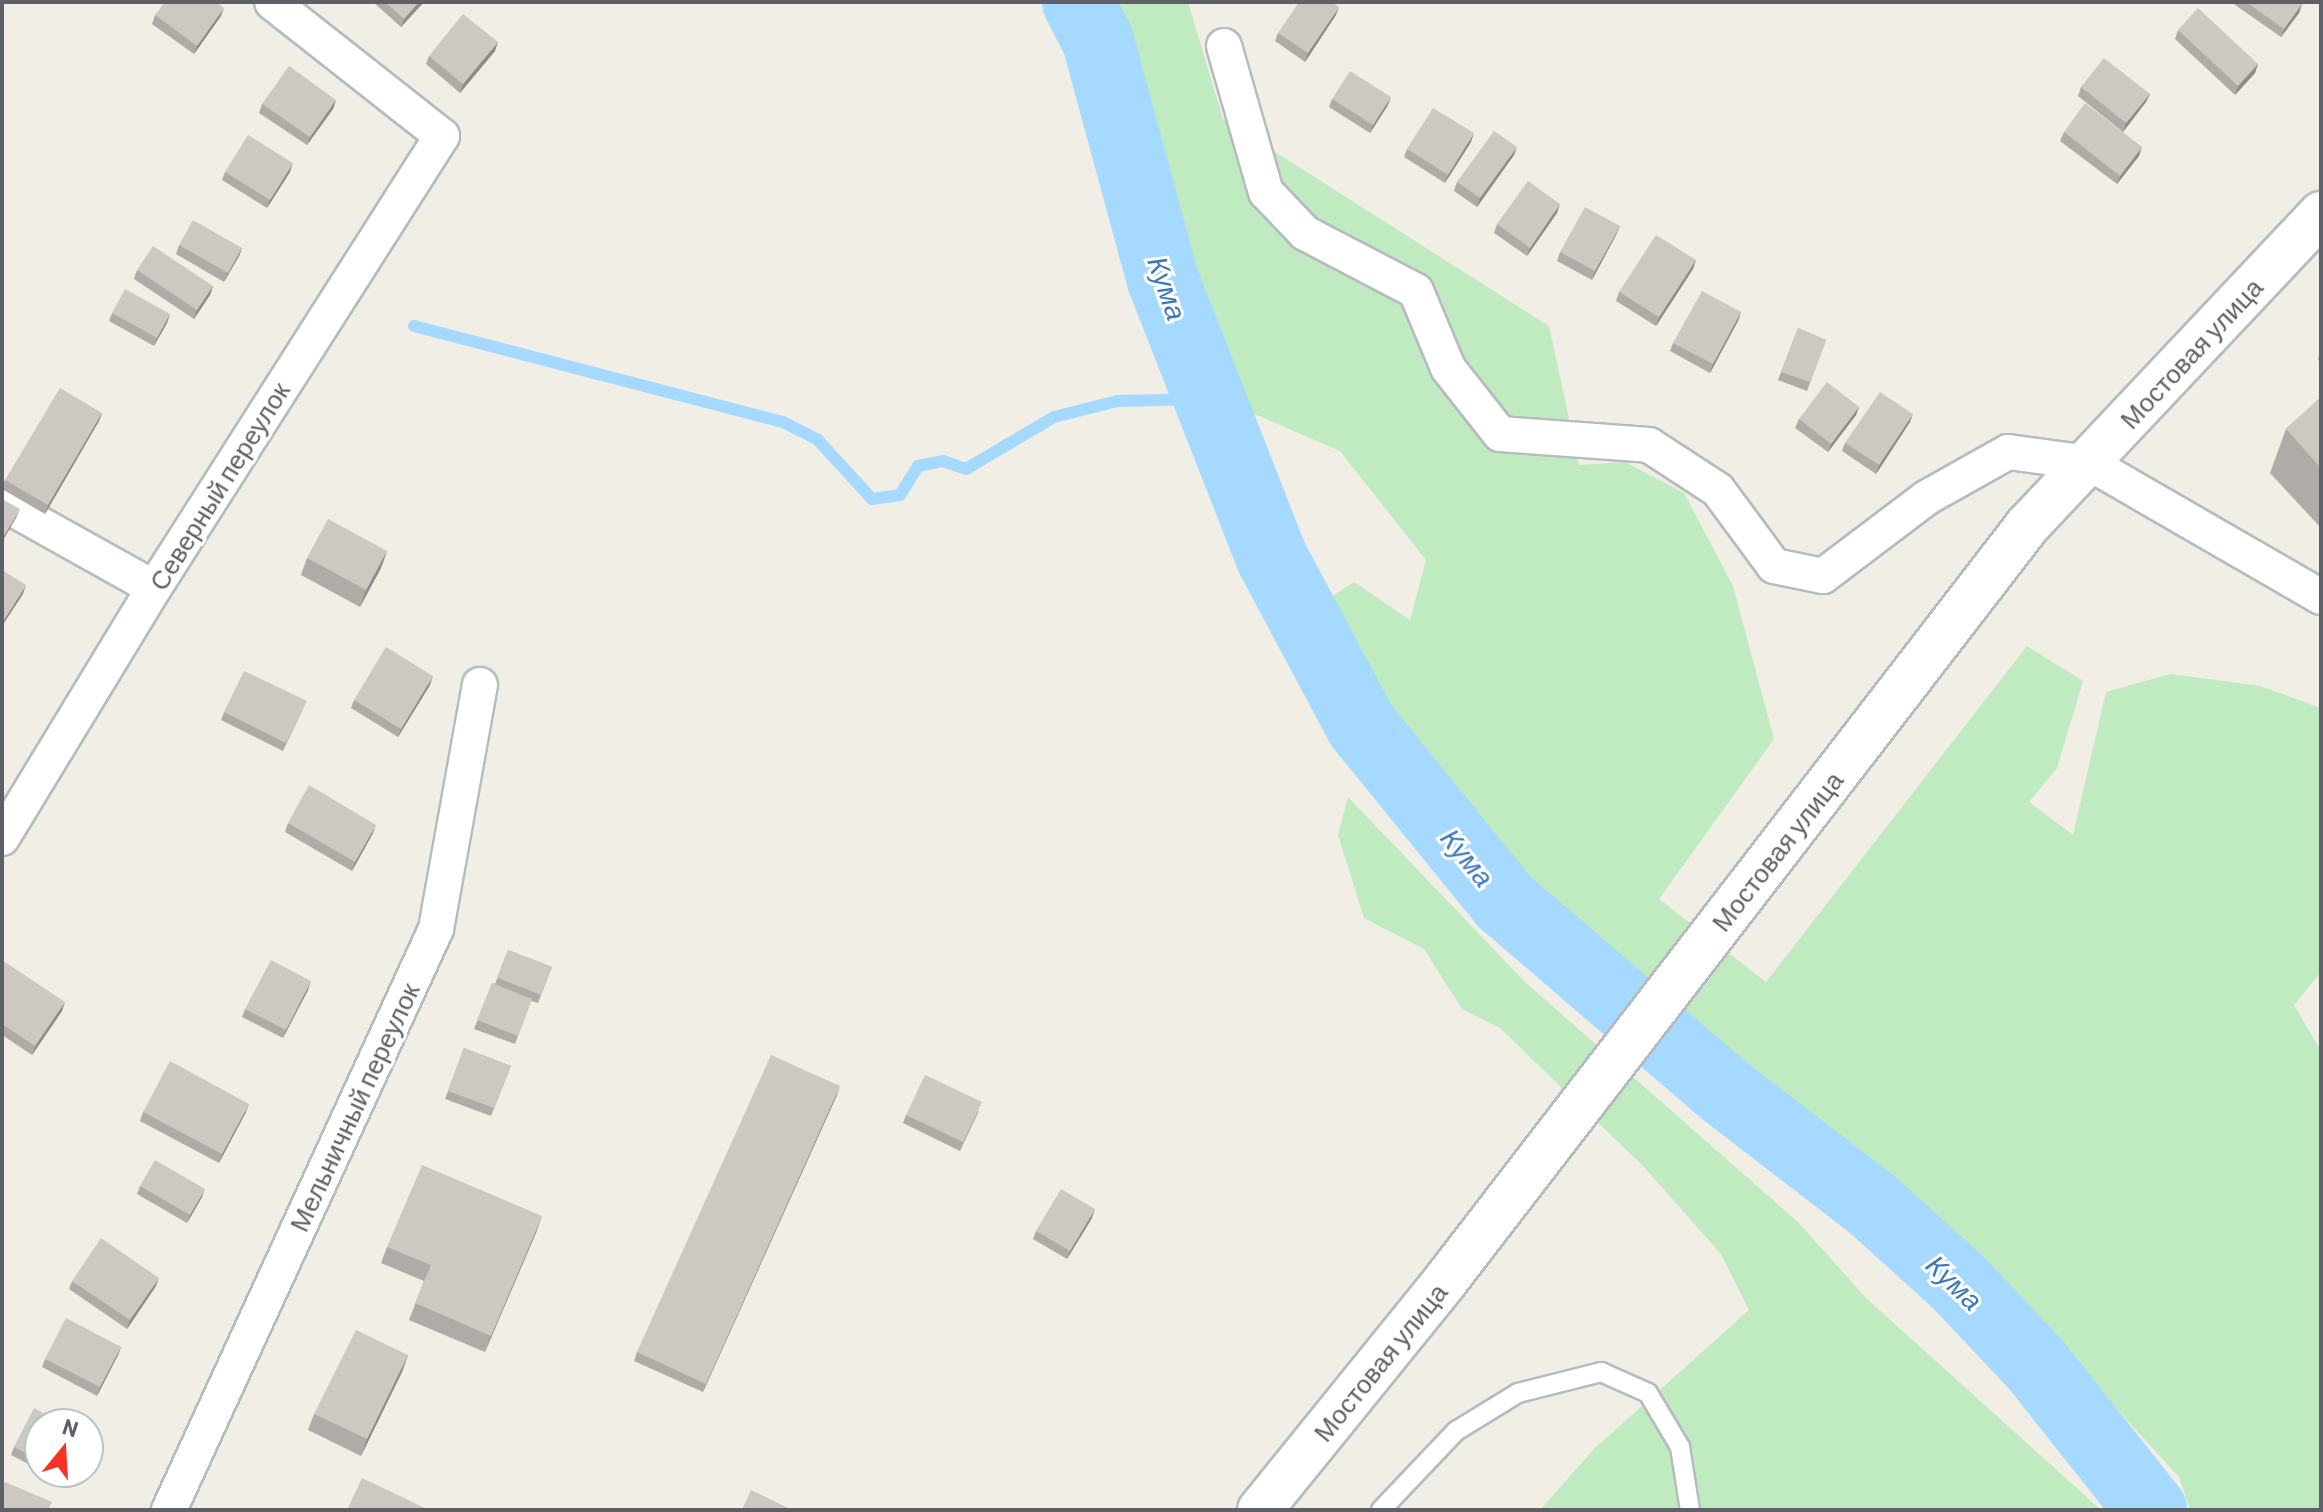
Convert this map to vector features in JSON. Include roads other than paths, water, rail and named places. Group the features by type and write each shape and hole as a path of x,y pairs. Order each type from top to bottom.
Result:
{"main road":[{"name":"Мостовая улица","path":"1260,1510 1446,1280 2027,526 2321,214"}],"street":[{"name":"Северный переулок","path":"2,838 154,588 442,136 272,2"},
{"path":"1224,46 1266,192 1305,233 1416,291 1448,368 1500,434 1649,445 1718,490 1774,566 1823,576 1926,498 2008,452 2089,463 2321,597"},
{"path":"2,503 154,588"},
{"name":"Мельничный переулок","path":"169,1510 436,929 480,685"}],"lane":[{"path":"1381,1510 1456,1431 1518,1393 1601,1372 1648,1393 1680,1447 1690,1510"}],"waterway":[{"name":"Кума","path":"1078,2 1098,41 1163,280 1272,558 1361,725 1505,902 1726,1092 1874,1206 1960,1284 2037,1366 2151,1510"},
{"path":"414,326 783,422 817,439 872,499 900,495 918,466 943,461 966,469 1054,417 1117,401 1209,399"}]}
